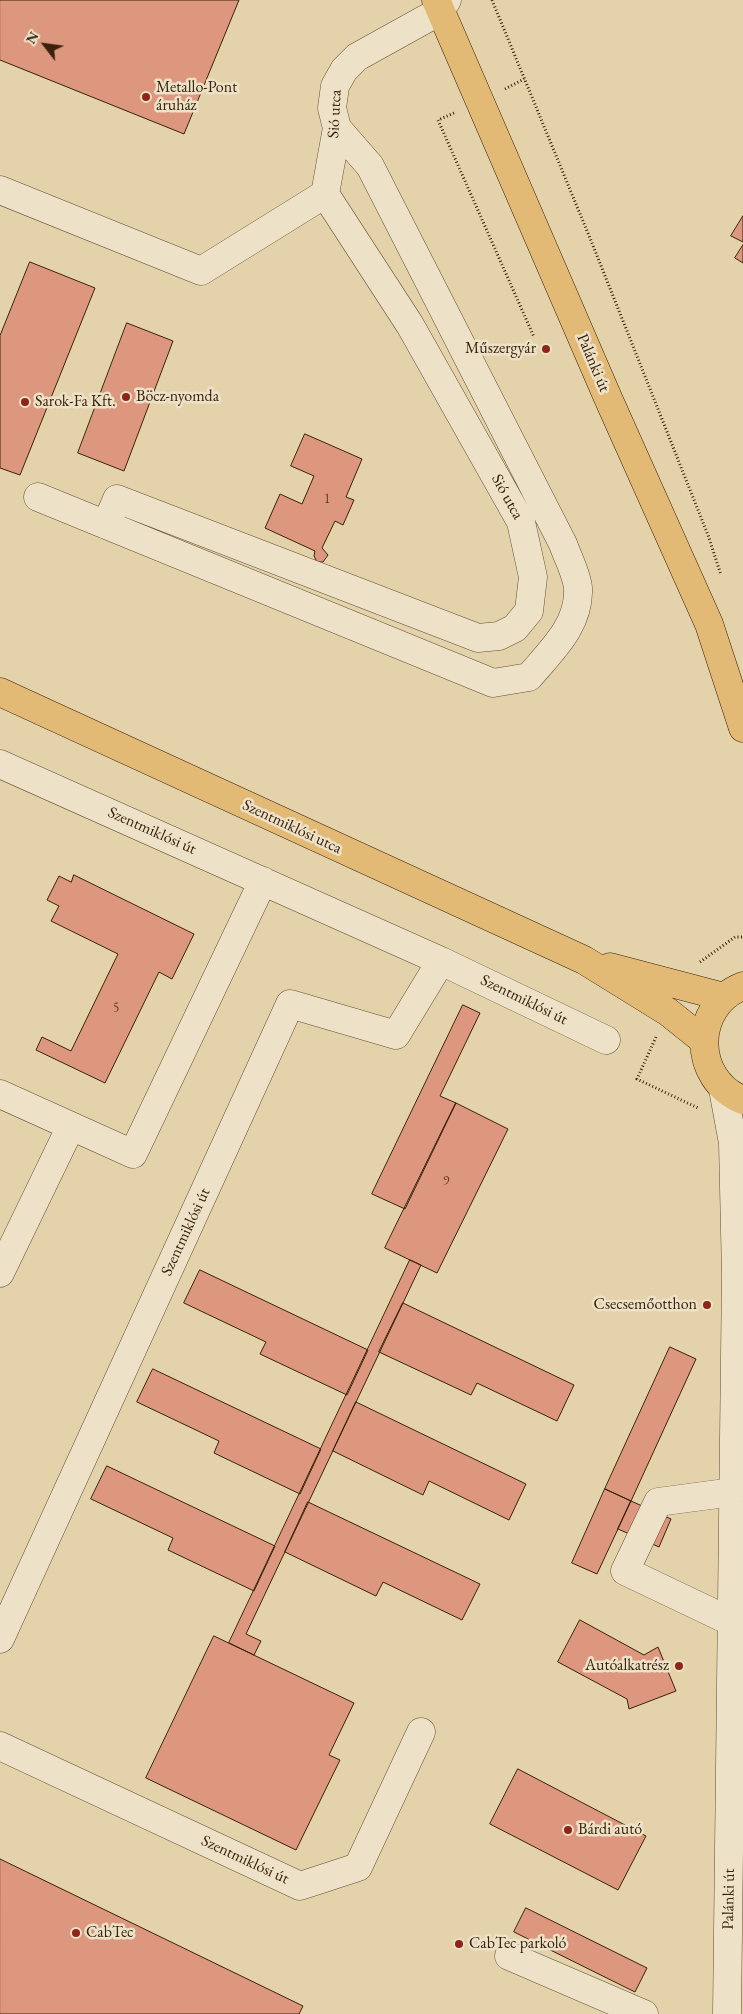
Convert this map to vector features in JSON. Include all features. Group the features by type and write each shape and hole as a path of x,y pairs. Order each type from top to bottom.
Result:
{"main road":[{"name":"Palánki út","path":"441,4 480,101 608,398 709,624 743,728"},
{"name":"Szentmiklósi utca","path":"0,692 584,960"},
{"path":"584,960 734,992"},
{"path":"584,960 668,1012 703,1040"},
{"path":"733,1094 712,1075 705,1058 703,1040 706,1024 713,1009 734,992"}],"street":[{"name":"Sió utca","path":"106,525 117,499 478,638 500,636 515,628 529,611 533,577 521,522 410,325 325,194 337,128 332,108 335,86 344,70 357,57 441,4"},
{"path":"38,497 493,683 529,677 574,620 578,588 563,544 370,166 337,128"},
{"path":"0,190 201,271 325,194"},
{"name":"Szentmiklósi út","path":"0,764 441,961 606,1040"},
{"path":"0,1094 134,1154 263,881"},
{"name":"Szentmiklósi út","path":"0,1639 290,1004 396,1035 441,961"},
{"name":"Palánki út","path":"728,2014 736,1274 733,1094"},
{"path":"0,1273 71,1126"},
{"name":"Palánki út","path":"736,1274 743,1241"},
{"path":"732,1622 625,1571 658,1502 733,1492"},
{"name":"Szentmiklósi út","path":"0,1746 300,1886 358,1867 421,1732"},
{"path":"509,1956 644,2014"}],"path":[{"path":"492,0 600,261 708,535 722,579"},
{"path":"524,79 438,120 534,337"}],"building":[{"name":"Metallo-Pont áruház","path":"0,0 239,0 184,134 0,60"},
{"path":"743,216 743,242 731,236"},
{"path":"743,245 743,263 735,258"},
{"name":"Sarok-Fa Kft.","path":"30,262 95,288 20,475 0,468 0,336"},
{"name":"Böcz-nyomda","path":"127,323 173,341 124,471 78,453"},
{"path":"305,434 362,459 346,497 354,500 343,525 335,521 322,548 328,555 323,562 317,562 314,556 315,551 265,528 280,494 302,504 314,476 291,466"},
{"path":"74,875 194,934 172,979 159,972 105,1083 36,1050 42,1037 71,1051 118,954 51,921 59,906 47,900 59,876 71,882"},
{"path":"463,1005 480,1013 440,1096 456,1103 405,1209 372,1194"},
{"path":"456,1103 508,1129 437,1273 385,1248"},
{"path":"410,1260 421,1265 246,1634 261,1641 254,1655 229,1643"},
{"path":"200,1270 368,1350 347,1395 260,1354 266,1342 184,1303"},
{"path":"403,1303 574,1385 557,1421 477,1383 471,1395 379,1352"},
{"path":"670,1347 696,1359 631,1501 605,1489"},
{"path":"153,1369 321,1449 300,1494 214,1453 219,1441 137,1402"},
{"path":"356,1402 526,1484 509,1520 429,1481 423,1495 333,1451"},
{"path":"107,1466 275,1546 254,1591 168,1550 173,1538 91,1499"},
{"path":"605,1489 631,1501 597,1574 572,1563"},
{"path":"631,1501 671,1519 659,1547 618,1529"},
{"path":"308,1502 480,1584 462,1620 383,1582 376,1596 285,1552"},
{"path":"580,1620 644,1655 658,1647 676,1691 629,1709 627,1699 558,1662"},
{"path":"214,1636 354,1703 329,1755 340,1760 296,1850 146,1778"},
{"name":"Bárdi autó","path":"518,1769 646,1836 618,1890 490,1824"},
{"name":"CabTec","path":"0,1859 303,2006 299,2014 0,2014"},
{"path":"526,1908 647,1968 635,1992 514,1932"}],"place":[{"name":"Metallo-Pont áruház","path":"146,97"},
{"name":"Műszergyár","path":"546,349"},
{"name":"Böcz-nyomda","path":"126,397"},
{"name":"Sarok-Fa Kft.","path":"25,402"},
{"name":"Csecsemőotthon","path":"707,1305"},
{"name":"Autóalkatrész","path":"679,1666"},
{"name":"Bárdi autó","path":"568,1830"},
{"name":"CabTec","path":"76,1933"},
{"name":"CabTec parkoló","path":"459,1944"}]}
